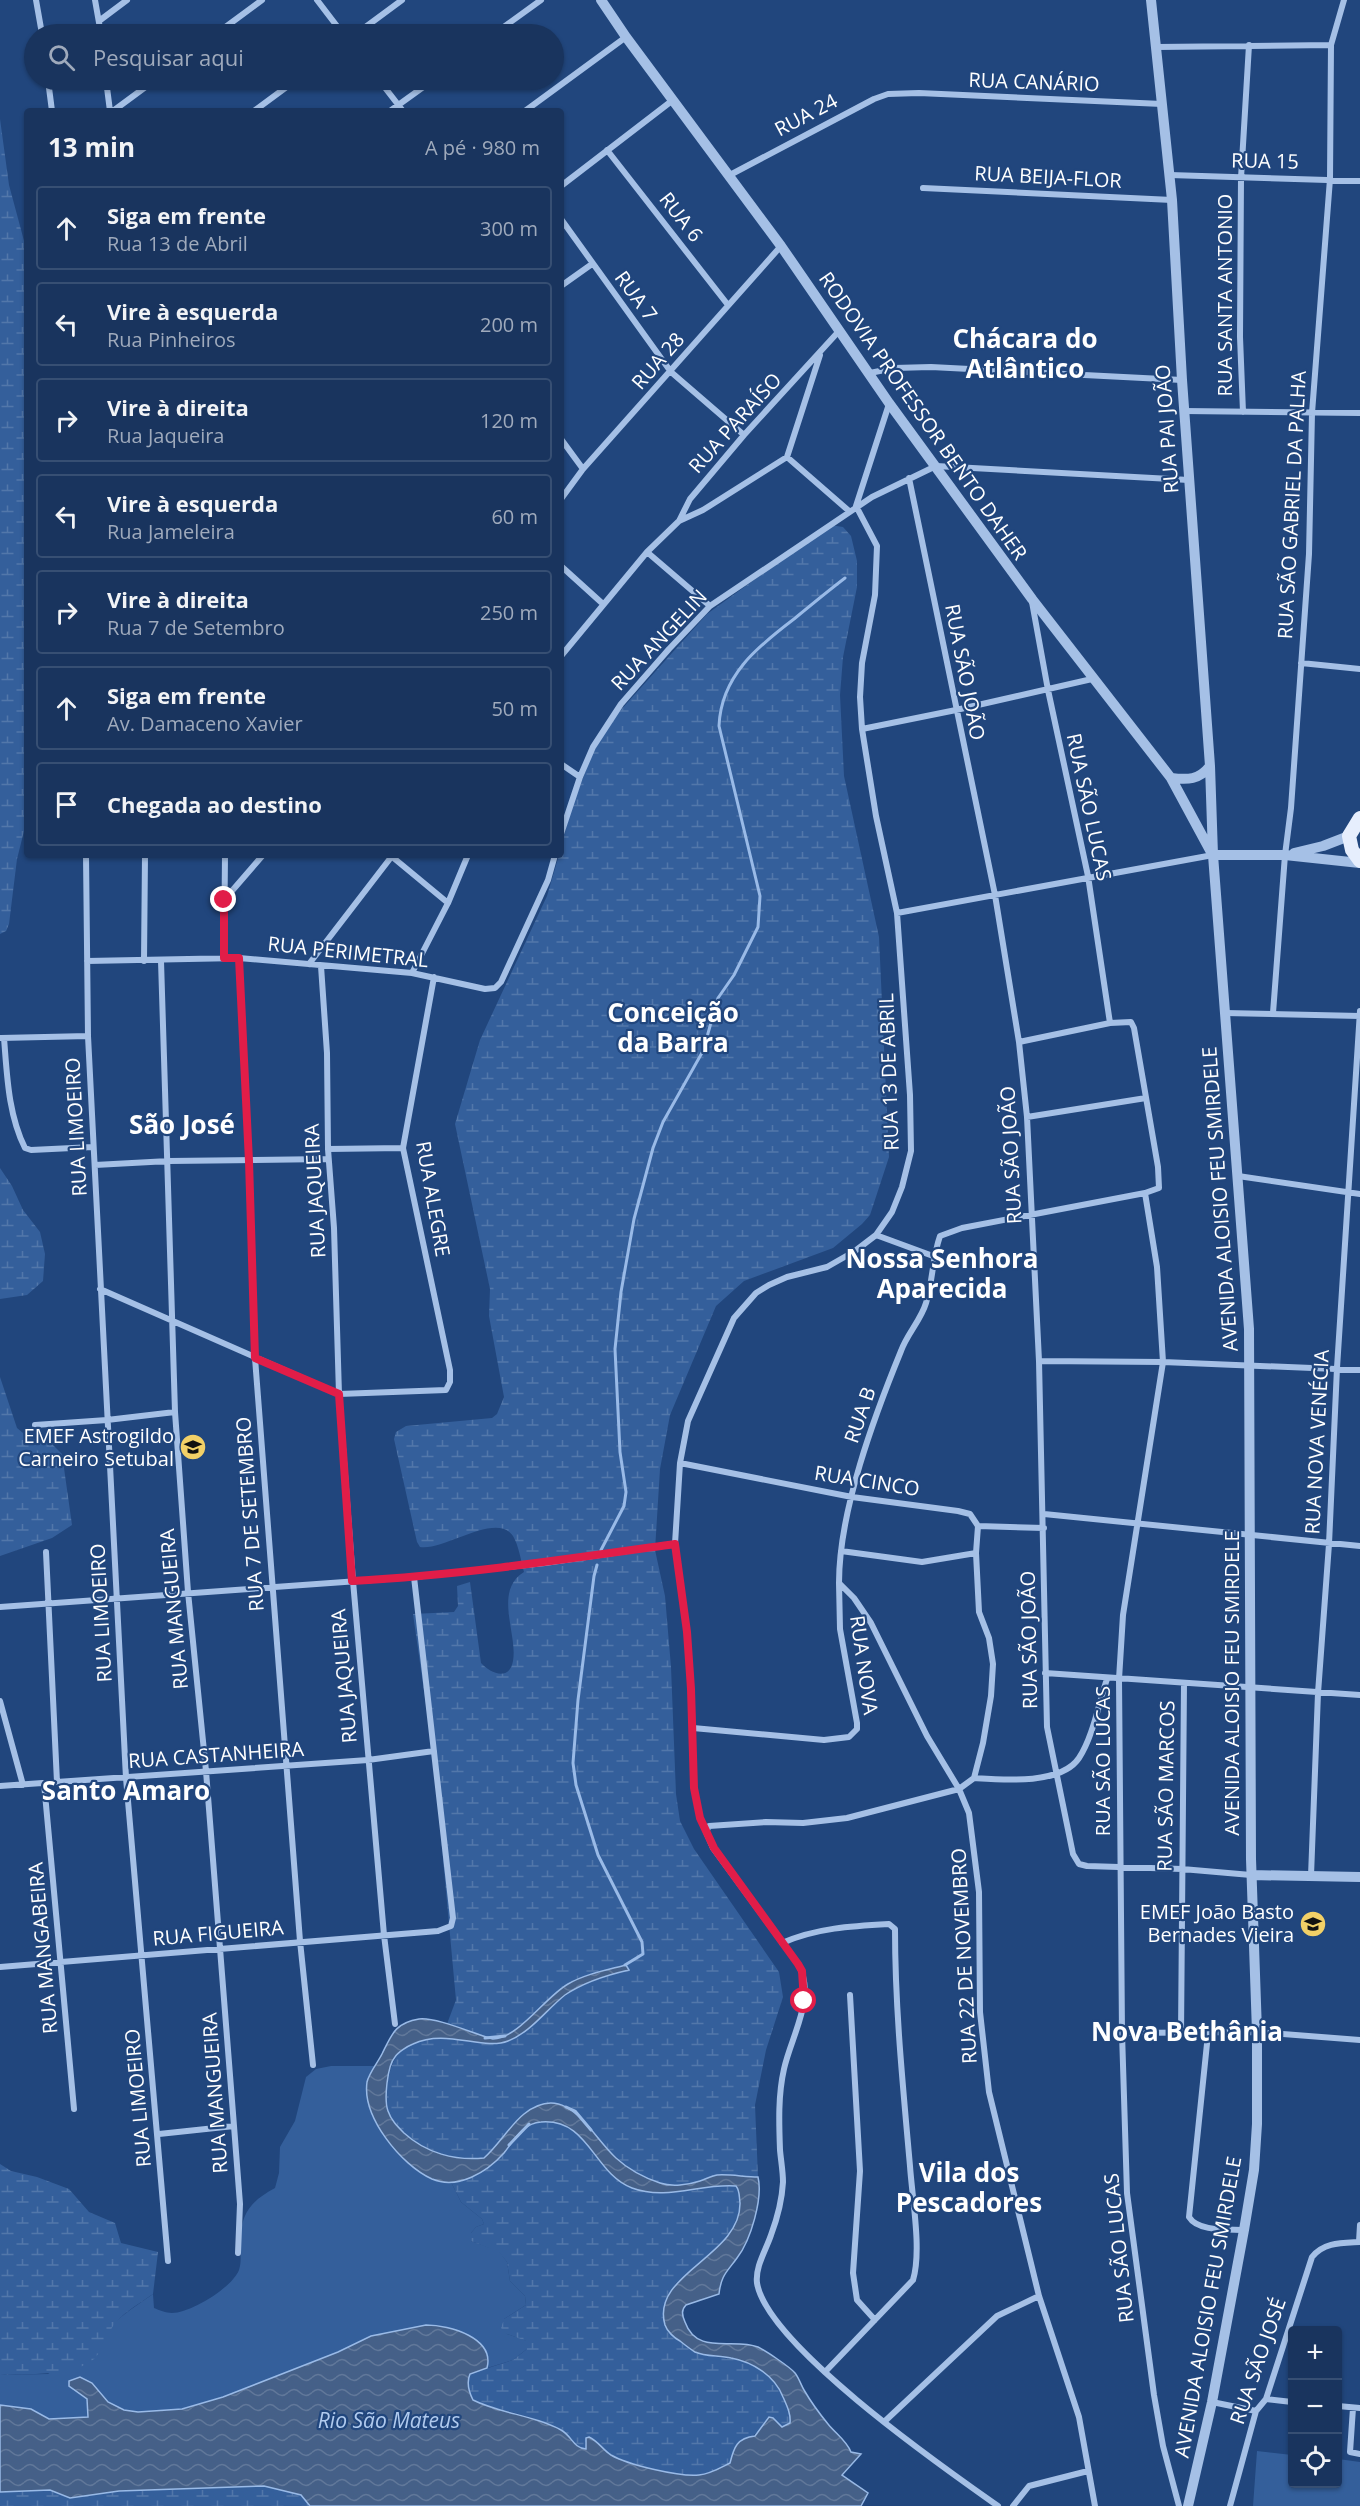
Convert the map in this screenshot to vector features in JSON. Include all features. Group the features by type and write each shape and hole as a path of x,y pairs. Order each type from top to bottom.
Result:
{"main road":[{"path":"1359,817 1348,836 1352,850 1360,862"}],"street":[{"path":"36,0 40,24"},
{"path":"95,0 99,24"},
{"path":"104,24 127,0"},
{"path":"230,24 262,0"},
{"path":"317,0 335,24"},
{"path":"370,24 402,0"},
{"path":"508,24 541,0"},
{"name":"RODOVIA PROFESSOR BENTO DAHER","path":"600,0 781,246 889,403 1032,599 1171,778 1213,855"},
{"name":"RUA PAI JOÃO","path":"1152,0 1172,200 1184,411 1210,766 1213,855"},
{"name":"RUA SÃO GABRIEL DA PALHA","path":"1273,1013 1291,807 1309,554 1312,413 1330,179 1331,45 1344,0"},
{"path":"564,82 626,37"},
{"name":"RUA SANTA ANTONIO","path":"1243,412 1240,337 1241,178 1249,45"},
{"path":"1157,47 1331,45"},
{"path":"49,90 52,108"},
{"path":"108,90 111,108"},
{"path":"115,108 141,90"},
{"path":"258,108 282,90"},
{"path":"387,90 401,108"},
{"path":"394,108 419,90"},
{"path":"529,108 554,90"},
{"name":"RUA CANÁRIO","path":"904,93 1162,104"},
{"name":"RUA 24","path":"728,176 874,99 888,94 904,93"},
{"path":"564,184 673,100"},
{"name":"RUA 6","path":"607,150 728,305"},
{"name":"RUA 15","path":"1170,175 1360,181"},
{"name":"RUA BEIJA-FLOR","path":"922,188 1172,200"},
{"name":"RUA 7","path":"564,223 671,372 744,435"},
{"name":"RUA 28","path":"564,495 583,469 781,246"},
{"path":"564,284 592,264"},
{"name":"RUA PARAÍSO","path":"564,652 647,552 679,521 690,499 744,435 840,330"},
{"name":"RUA PARAÍSO","path":"679,521 703,510 787,457 822,352"},
{"path":"870,373 894,368 931,367 1182,380"},
{"path":"856,506 889,403"},
{"path":"1184,411 1360,414"},
{"path":"564,444 583,469"},
{"path":"787,457 849,510"},
{"path":"936,466 1189,480"},
{"name":"RUA ANGELIN","path":"564,825 593,747 621,704 710,606 849,510 936,466"},
{"name":"RUA SÃO JOÃO","path":"909,478 995,895 1019,1041 1028,1117 1044,1514 1047,1727 1075,1861 1087,1866 1120,1867"},
{"name":"RUA 13 DE ABRIL","path":"856,506 876,542 878,557 875,596 862,663 860,697 862,729 876,816 897,913 910,1095 911,1152 902,1187 892,1212 876,1235 855,1251 827,1266 769,1285 744,1305 734,1318 692,1411 680,1463 675,1544 687,1632 694,1788 706,1832 723,1862 802,1971 804,2001 783,2074 779,2109 783,2181 772,2233 757,2273 765,2306 825,2372 925,2455 998,2506"},
{"path":"647,552 710,606"},
{"path":"564,569 603,604"},
{"name":"RUA SÃO LUCAS","path":"1032,599 1048,690 1088,876 1110,1023"},
{"path":"1301,663 1360,669"},
{"path":"862,729 956,711 1092,679"},
{"path":"564,766 580,777"},
{"path":"1171,778 1195,778 1204,775 1210,766"},
{"path":"1285,855 1323,846 1348,836"},
{"path":"897,913 1088,876 1213,855 1285,855 1360,862"},
{"name":"AVENIDA ALOISIO FEU SMIRDELE","path":"1188,2506 1212,2402 1255,2158 1257,2032 1251,1875 1249,1365 1238,1176 1213,855"},
{"name":"RUA LIMOEIRO","path":"86,858 88,1036 126,1778 159,2134 168,2261"},
{"path":"144,960 145,858"},
{"path":"224,958 225,858"},
{"path":"224,900 260,858"},
{"path":"309,964 389,858"},
{"path":"393,858 448,903"},
{"path":"412,973 448,903 467,858"},
{"name":"RUA PERIMETRAL","path":"87,961 239,958 412,973 485,989 497,987 548,880 554,858"},
{"name":"RUA 7 DE SETEMBRO","path":"239,958 249,1161 255,1358 300,1941 313,2065"},
{"name":"RUA MANGUEIRA","path":"162,960 175,1412 240,2204 238,2253"},
{"name":"RUA JAQUEIRA","path":"321,966 327,1053 328,1159 334,1228 339,1394 352,1581 384,1935 395,2024"},
{"name":"RUA ALEGRE","path":"339,1394 446,1390 450,1382 450,1370 403,1148 434,977"},
{"name":"RUA NOVA VENÉCIA","path":"1311,1876 1318,1693 1329,1544 1336,1368 1360,1011"},
{"path":"1225,1013 1360,1016"},
{"path":"1019,1041 1110,1023 1131,1022 1134,1028 1160,1183 1157,1190 1145,1193"},
{"path":"88,1036 2,1038 16,1129 25,1148 31,1150 93,1147"},
{"path":"1028,1117 1146,1098"},
{"path":"328,1149 403,1148"},
{"path":"95,1165 169,1161 328,1159"},
{"path":"1238,1176 1360,1194"},
{"name":"RUA SÃO LUCAS","path":"1145,1193 1157,1267 1162,1362 1123,1615 1119,1679 1122,2033 1127,2193 1154,2395 1163,2446 1179,2506"},
{"name":"RUA B","path":"839,1583 840,1551 865,1449 900,1351 927,1301 933,1256 940,1236 944,1233 1145,1193"},
{"path":"876,1235 933,1256"},
{"path":"100,1289 173,1319 339,1394"},
{"path":"1039,1361 1162,1362 1360,1370"},
{"path":"35,1425 175,1412"},
{"name":"RUA CINCO","path":"680,1463 852,1497 958,1511 970,1514 978,1526"},
{"path":"1044,1514 1360,1546"},
{"path":"706,1832 708,1826 765,1822 803,1823 847,1818 959,1789 974,1778 984,1743 993,1664 989,1638 978,1612 976,1553 978,1526 1044,1528"},
{"path":"0,1607 414,1577 545,1563 675,1544"},
{"path":"840,1551 922,1562 976,1553"},
{"path":"46,1552 57,1782"},
{"path":"414,1577 434,1751"},
{"path":"839,1583 854,1598 871,1623 927,1737 959,1789"},
{"name":"RUA NOVA","path":"693,1728 824,1740 849,1737 854,1733 857,1723 840,1629 839,1583"},
{"path":"1045,1673 1360,1695"},
{"path":"974,1778 1021,1780 1067,1769 1079,1759 1107,1678"},
{"name":"RUA SÃO MARCOS","path":"1181,2034 1184,1683"},
{"path":"0,1703 23,1785"},
{"name":"RUA CASTANHEIRA","path":"0,1786 369,1760 434,1751"},
{"name":"RUA FIGUEIRA","path":"0,1967 384,1935 438,1930 451,1926 453,1918 434,1751"},
{"name":"RUA MANGABEIRA","path":"44,1784 74,2109"},
{"name":"RUA 22 DE NOVEMBRO","path":"959,1789 972,1826 979,1892 980,2012 989,2092 1039,2296 1079,2417 1095,2506"},
{"path":"1120,1867 1251,1875 1360,1877"},
{"path":"782,1942 828,1929 893,1925 916,2264 914,2280 825,2372"},
{"path":"850,1995 860,2171 853,2272 857,2300 875,2320"},
{"path":"1122,2033 1257,2032 1360,2040"},
{"path":"1208,2034 1189,2217 1192,2222 1199,2225 1244,2230"},
{"path":"159,2134 234,2126"},
{"path":"1359,2242 1360,2225"},
{"name":"RUA SÃO JOSÉ","path":"1230,2506 1256,2411 1266,2399 1312,2257 1317,2250 1337,2243 1359,2242"},
{"path":"884,2422 997,2316 1039,2296"},
{"path":"1266,2399 1288,2401"},
{"path":"1212,2402 1256,2411"},
{"path":"1356,2408 1350,2452 1360,2454"},
{"path":"1013,2506 1029,2486 1088,2471"}],"green space":[{"path":"0,119 9,185 24,241 24,831 17,859 9,924 6,931 0,934"},
{"path":"830,525 843,527 851,536 857,561 857,587 843,657 840,695 844,776 879,937 889,1157 870,1215 862,1224 833,1248 744,1281 716,1306 670,1415 660,1469 655,1550 665,1596 671,1667 676,1794 680,1821 694,1849 779,1972 783,1997 766,2050 755,2105 758,2177 717,2175 694,2183 671,2185 653,2181 622,2162 570,2109 522,2115 484,2158 472,2159 450,2156 429,2149 400,2129 388,2110 389,2077 393,2062 401,2051 411,2044 438,2038 485,2043 508,2041 524,2032 572,1991 596,1980 629,1970 626,1965 589,1975 568,1984 518,2029 500,2039 481,2037 447,2024 456,2000 434,1761 413,1614 454,1612 458,1606 457,1586 470,1582 481,1663 489,1670 499,1674 508,1672 513,1661 514,1650 508,1601 515,1580 524,1572 515,1540 505,1529 483,1530 430,1547 420,1547 394,1439 396,1432 406,1426 492,1418 497,1414 504,1397 489,1316 490,1289 455,1124 480,1040 547,896 558,858 564,858 564,835 591,757 611,721 707,614"},
{"path":"0,1168 12,1186 23,1210 40,1232 45,1254 43,1281 27,1295 0,1299"},
{"path":"0,1377 17,1428 29,1438 50,1442 62,1454 72,1525 52,1538 0,1556"},
{"path":"331,2066 377,2066 367,2080 373,2117 392,2146 416,2170 434,2180 451,2182 461,2202 482,2219 484,2224 476,2227 471,2233 471,2241 499,2251 507,2262 510,2281 525,2296 526,2305 504,2319 507,2334 527,2341 527,2349 513,2360 487,2368 489,2358 479,2341 434,2325 426,2325 371,2336 338,2352 223,2397 182,2409 138,2412 124,2410 108,2402 92,2383 73,2390 87,2399 89,2417 49,2419 31,2409 0,2405 0,2375 48,2374 153,2294 154,2308 165,2312 180,2312 210,2298 235,2277 240,2267 240,2242 245,2216 254,2203 275,2188 279,2173 280,2147 295,2121 306,2077 316,2069"},
{"path":"539,2122 562,2122 573,2128 614,2175 631,2188 736,2186 739,2190 740,2210 729,2236 700,2265 676,2283 665,2306 708,2354 748,2362 764,2372 784,2396 790,2414 790,2423 782,2427 775,2420 741,2446 733,2455 730,2463 708,2473 691,2475 630,2463 612,2455 595,2440 585,2442 586,2449 582,2448 575,2444 565,2432 551,2425 473,2400 468,2388 469,2374 513,2360 527,2349 526,2341 507,2334 501,2328 504,2319 526,2305 525,2296 510,2281 507,2262 499,2252 471,2241 471,2233 476,2227 484,2224 482,2219 461,2202 451,2182 461,2182 515,2139 526,2127"},
{"path":"0,2164 11,2171 37,2177 69,2189 89,2212 115,2223 121,2243 158,2252 153,2294 116,2322 98,2354 87,2364 50,2373 0,2375"},
{"path":"1257,2451 1288,2455 1288,2488 1342,2488 1342,2460 1360,2462 1360,2506 1253,2506"},
{"path":"264,2486 301,2495 310,2506 0,2506 0,2492 5,2491 50,2490 70,2498 119,2491"}],"water":[{"name":"Rio São Mateus","path":"626,1965 629,1970 596,1979 565,1995 531,2026 508,2041 487,2043 438,2038 406,2048 392,2061 388,2075 386,2091 389,2114 404,2133 422,2146 452,2157 473,2159 484,2158 524,2114 539,2105 553,2103 565,2106 576,2114 606,2148 626,2166 660,2183 685,2184 717,2175 758,2177 759,2196 751,2230 742,2250 723,2278 719,2294 686,2305 683,2317 691,2332 698,2339 717,2344 748,2344 758,2347 795,2373 809,2399 828,2424 851,2452 861,2454 842,2475 868,2493 861,2506 310,2506 301,2495 264,2486 119,2491 70,2498 50,2490 0,2492 0,2405 31,2409 49,2419 88,2417 87,2399 69,2386 69,2381 80,2377 92,2383 108,2402 124,2410 138,2412 182,2409 223,2397 338,2352 371,2336 426,2325 447,2328 468,2335 478,2341 484,2349 488,2358 487,2368 470,2374 468,2381 473,2400 551,2425 565,2432 575,2444 582,2448 586,2449 586,2438 589,2437 611,2455 641,2466 680,2474 707,2473 730,2463 737,2444 755,2436 769,2417 782,2427 790,2423 790,2416 779,2389 769,2376 739,2360 695,2352 673,2336 665,2325 664,2307 671,2292 682,2278 727,2237 736,2221 740,2203 736,2186 658,2193 632,2188 619,2181 608,2171 581,2137 570,2129 557,2123 541,2122 524,2129 497,2160 481,2172 462,2181 442,2182 420,2172 396,2151 377,2124 371,2110 367,2096 368,2079 395,2030 404,2023 427,2019 493,2039 503,2037 522,2025 568,1984 589,1975"}],"waterway":[{"path":"601,1550 624,1506 626,1492 620,1452 615,1349 621,1292 634,1219 653,1148 663,1122 703,1051 718,998 734,975 758,927 760,896 719,726 721,708 726,692 743,664 767,640 845,578"},
{"path":"597,1565 578,1700 573,1763 576,1785 598,1855 642,1942 643,1954 625,1965"},
{"path":"485,2038 505,2036"},
{"path":"566,2107 575,2111 591,2130"},
{"path":"509,2145 529,2124"}],"place":[{"name":"EMEF Astrogildo Carneiro Setubal","path":"193,1447"},
{"name":"EMEF João Basto Bernades Vieira","path":"1313,1924"}],"district":[{"name":"Chácara do Atlântico","path":"1025,354"},
{"name":"Conceição da Barra","path":"673,1028"},
{"name":"São José","path":"182,1125"},
{"name":"Nossa Senhora Aparecida","path":"942,1274"},
{"name":"Santo Amaro","path":"126,1791"},
{"name":"Nova Bethânia","path":"1187,2032"},
{"name":"Vila dos Pescadores","path":"969,2188"}],"route":[{"path":"224,900 224,958 239,958 249,1161 255,1358 339,1394 352,1581 545,1563 675,1544 687,1632 694,1788 700,1818 723,1862 802,1971 804,2001"}]}
